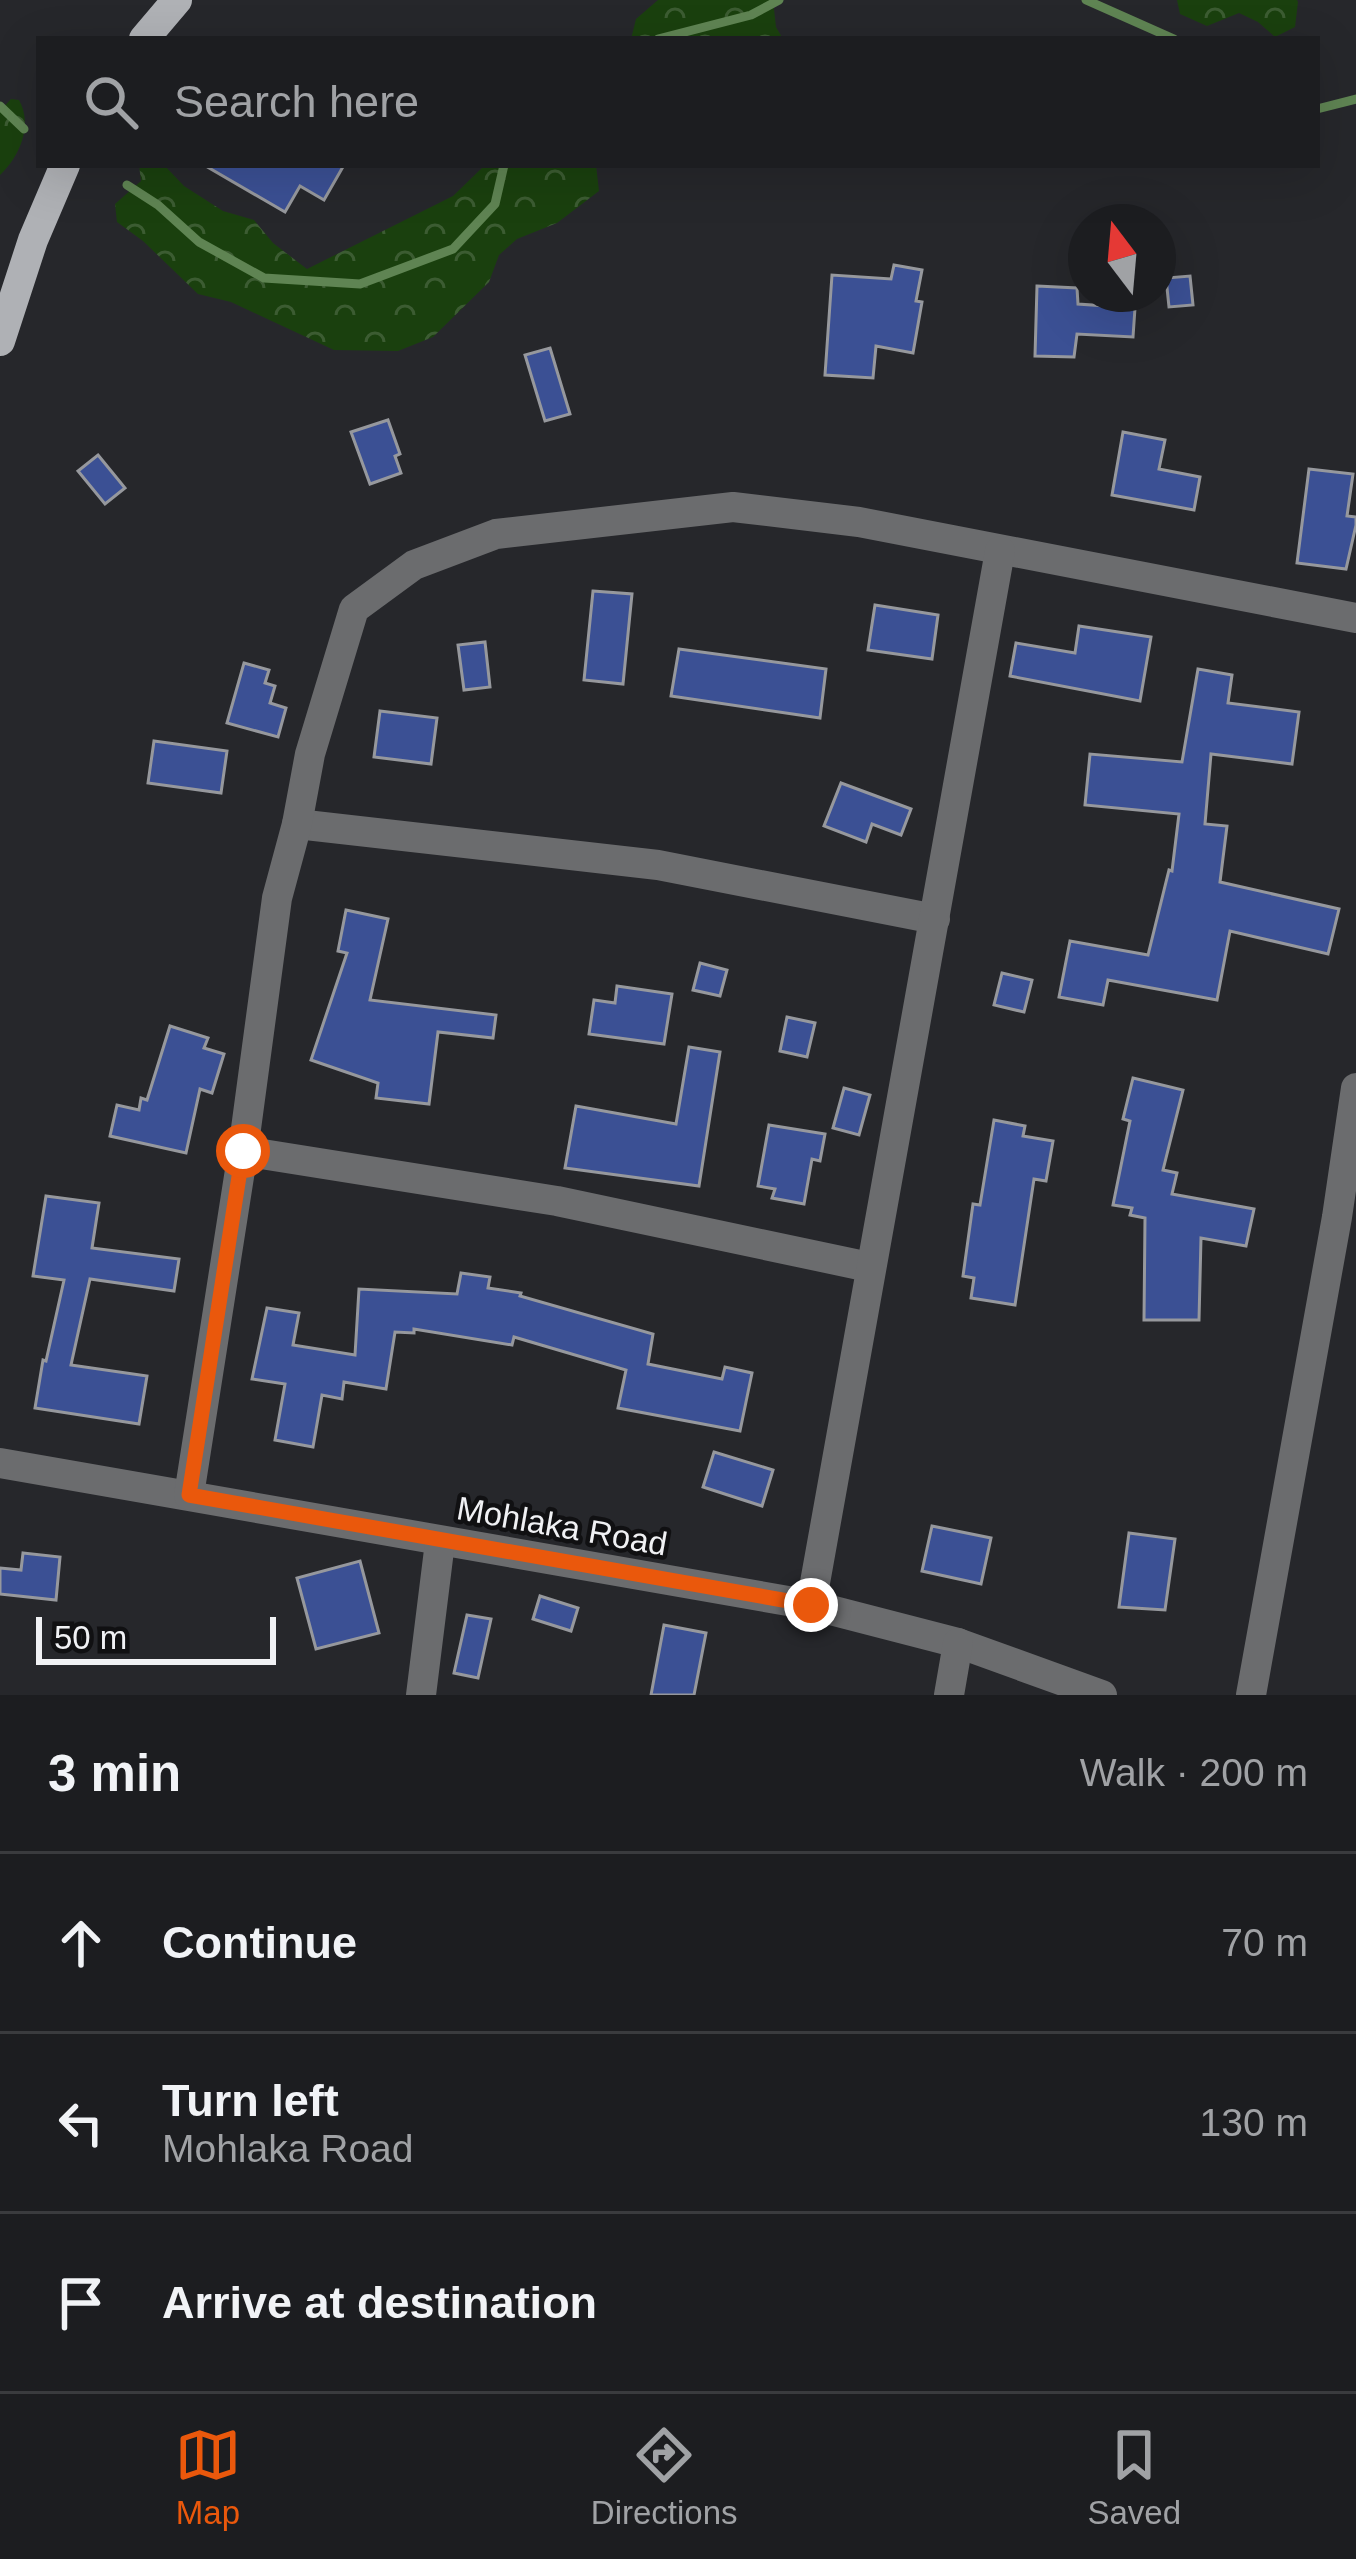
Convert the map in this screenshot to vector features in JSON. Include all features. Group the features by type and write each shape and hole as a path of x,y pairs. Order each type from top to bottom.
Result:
{"main road":[{"path":"147,36 177,0"},
{"path":"0,341 63,168"}],"street":[{"path":"189,1495 277,898 310,754 354,609 414,565 496,534 733,507 859,522 1356,618"},
{"path":"811,1605 1000,550"},
{"path":"297,824 658,865 935,919"},
{"path":"1251,1695 1356,1088"},
{"path":"243,1151 557,1201 869,1267"},
{"name":"Mohlaka Road","path":"0,1462 811,1605 958,1643 1102,1695"},
{"path":"421,1695 440,1542"},
{"path":"950,1695 958,1643"}],"green space":[{"path":"658,0 773,0 781,36 632,36 636,19"},
{"path":"1177,0 1298,2 1295,27 1277,36 1239,13 1207,26 1180,14"},
{"path":"11,99 19,100 24,130 18,150 0,175 0,111"},
{"path":"139,168 167,168 184,186 223,211 254,220 273,243 307,269 453,196 482,168 596,168 599,191 557,223 517,239 499,255 489,282 433,337 398,351 334,350 231,302 198,294 117,222 115,204 141,181"}],"building":[{"path":"209,168 342,168 324,200 300,186 285,212"},
{"path":"894,265 922,270 913,353 876,346 873,378 825,375 832,275 891,279"},
{"path":"1190,276 1193,305 1176,306 1176,277"},
{"path":"1037,286 1068,288 1068,312 1135,312 1133,337 1077,334 1074,357 1035,356"},
{"path":"550,348 570,414 545,421 525,355"},
{"path":"388,420 401,473 370,484 351,432"},
{"path":"1123,432 1165,440 1159,469 1200,477 1194,510 1112,495"},
{"path":"98,455 125,488 105,504 78,471"},
{"path":"1309,469 1353,474 1347,516 1356,517 1356,525 1346,569 1297,563"},
{"path":"593,591 632,594 623,684 584,680"},
{"path":"875,605 938,615 932,659 868,650"},
{"path":"1079,626 1151,637 1140,701 1010,676 1016,643 1075,653"},
{"path":"485,642 490,687 464,690 458,645"},
{"path":"679,649 826,669 820,718 671,696"},
{"path":"244,663 269,670 265,683 275,686 270,703 286,708 278,737 227,723"},
{"path":"1198,669 1232,675 1228,703 1299,712 1292,764 1211,754 1205,824 1227,826 1220,882 1339,909 1328,954 1230,931 1217,1000 1108,980 1103,1005 1059,997 1070,941 1148,955 1172,871 1179,814 1085,805 1090,754 1182,762"},
{"path":"380,711 437,718 431,764 374,757"},
{"path":"154,741 227,751 221,793 148,783"},
{"path":"841,783 911,809 901,835 872,824 866,842 824,826"},
{"path":"346,910 388,919 370,1000 496,1015 493,1038 438,1032 429,1104 376,1098 378,1083 311,1060 347,953 338,951"},
{"path":"700,963 727,970 720,996 693,990"},
{"path":"1002,973 1032,980 1024,1012 994,1005"},
{"path":"617,986 672,994 664,1044 589,1034 594,1000 615,1003"},
{"path":"787,1017 815,1023 807,1057 780,1051"},
{"path":"170,1026 208,1038 204,1048 224,1054 212,1093 200,1089 186,1153 110,1136 117,1105 139,1110 141,1098 147,1100"},
{"path":"689,1047 720,1052 699,1186 565,1168 576,1106 676,1124"},
{"path":"1133,1078 1183,1090 1163,1170 1177,1173 1172,1194 1254,1209 1246,1246 1201,1238 1199,1320 1144,1320 1145,1218 1130,1215 1132,1208 1113,1205 1130,1121 1123,1119"},
{"path":"844,1088 870,1095 859,1135 833,1128"},
{"path":"994,1120 1025,1126 1023,1136 1053,1141 1046,1181 1034,1179 1015,1305 971,1298 974,1278 963,1276 973,1204 980,1205"},
{"path":"769,1125 825,1134 820,1161 812,1159 804,1204 772,1198 775,1189 758,1186"},
{"path":"46,1196 99,1203 92,1248 179,1259 174,1291 90,1279 71,1365 147,1376 139,1424 35,1408 64,1280 33,1276"},
{"path":"461,1273 490,1277 488,1288 521,1293 653,1334 648,1364 722,1379 725,1367 752,1373 740,1431 618,1408 626,1370 514,1337 512,1345 414,1329 414,1333 395,1332 386,1389 344,1382 342,1399 322,1395 313,1447 275,1440 285,1384 252,1379 267,1308 299,1313 293,1345 355,1355 359,1289 457,1294"},
{"path":"714,1452 773,1470 762,1506 703,1487"},
{"path":"932,1526 991,1538 981,1584 922,1571"},
{"path":"1129,1533 1175,1539 1165,1610 1119,1607"},
{"path":"23,1553 60,1557 56,1600 0,1594 0,1568 21,1570"},
{"path":"360,1561 379,1633 316,1649 297,1578"},
{"path":"540,1596 578,1608 571,1631 533,1619"},
{"path":"467,1615 491,1619 478,1678 454,1673"},
{"path":"664,1625 706,1633 694,1695 651,1695"}],"waterway":[{"path":"670,36 751,15 779,0"},
{"path":"1086,0 1167,36"},
{"path":"1320,108 1356,99"},
{"path":"0,106 24,129"},
{"path":"127,185 199,242 264,278 360,284 453,249 495,204 503,168"}],"route":[{"path":"243,1151 189,1495 811,1605"}]}
